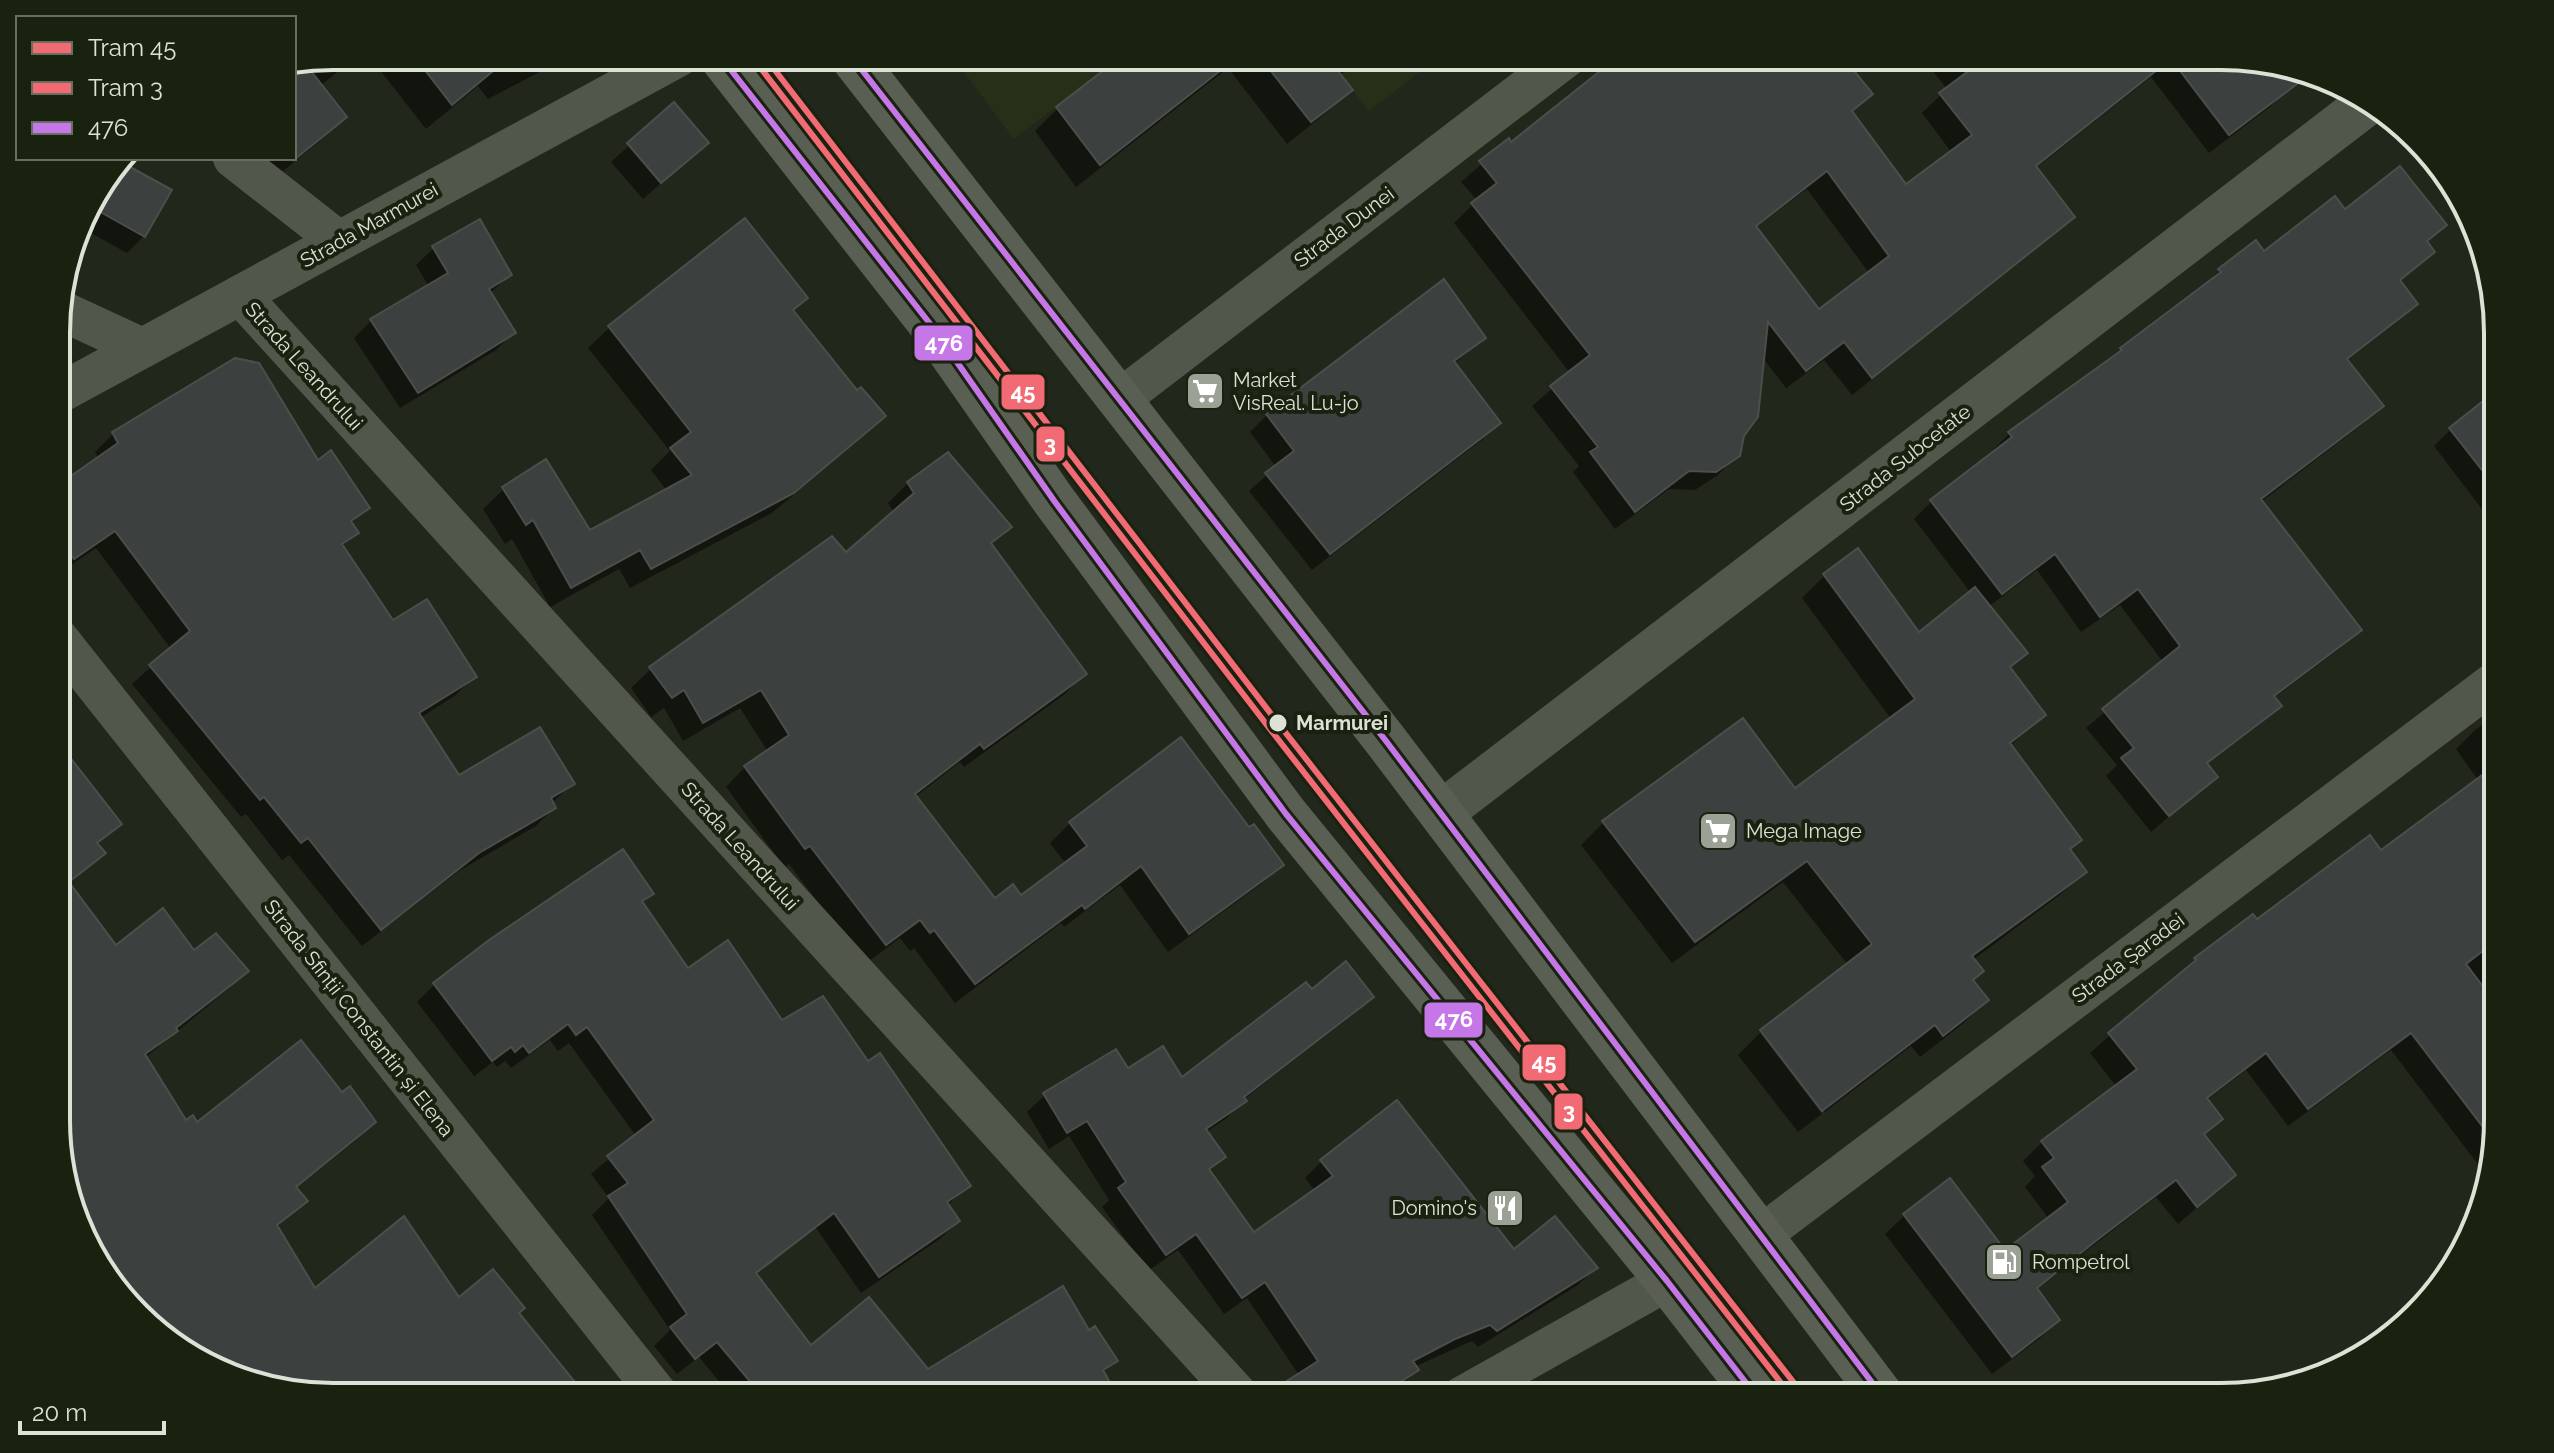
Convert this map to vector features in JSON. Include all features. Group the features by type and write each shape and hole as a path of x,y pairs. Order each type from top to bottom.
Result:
{"main road":[{"path":"731,70 931,325 1055,502 1286,814 1667,1281 1746,1382"},
{"path":"862,70 1441,813 1872,1382"}],"street":[{"name":"Strada Marmurei","path":"70,387 654,70"},
{"name":"Strada Dunei","path":"1120,399 1550,70"},
{"name":"Strada Subcetate","path":"1441,813 2359,109"},
{"path":"236,160 339,241"},
{"name":"Strada Leandrului","path":"240,295 1227,1383"},
{"path":"71,315 142,348"},
{"name":"Strada Sfinții Constantin și Elena","path":"70,653 649,1383"},
{"name":"Strada Șaradei","path":"1760,1236 2483,691"},
{"path":"1487,1382 1667,1281"}],"shaded area":[{"path":"962,70 1104,70 1014,139"},
{"path":"1337,70 1423,70 1369,111"}],"building":[{"path":"425,70 494,70 452,105"},
{"path":"1104,70 1221,70 1100,165 1056,107"},
{"path":"1270,70 1337,70 1353,90 1311,122"},
{"path":"1601,70 1853,70 1873,94 1852,111 1906,184 1972,135 1939,93 1967,72 1965,70 2157,70 2036,166 2075,217 1872,378 1844,342 1806,371 1768,322 1758,417 1744,436 1740,456 1716,472 1689,471 1635,512 1590,452 1598,447 1550,386 1590,355 1471,203 1497,183 1479,161 1509,138 1511,142","holes":["1827,171 1889,256 1819,309 1756,226"]},
{"path":"2179,70 2256,72 2299,82 2229,135"},
{"path":"311,71 347,117 296,158 296,72"},
{"path":"674,102 709,143 661,183 627,143"},
{"path":"2400,166 2447,225 2427,241 2435,252 2400,280 2418,304 2347,359 2384,406 2261,499 2362,630 2274,696 2282,706 2207,763 2218,777 2169,816 2121,758 2134,748 2102,709 2180,646 2138,589 2100,617 2055,554 2002,594 1930,500 2012,437 2008,432 2122,350 2120,348 2221,272 2218,269 2256,240 2264,251 2335,196 2345,209"},
{"path":"129,167 172,190 145,237 99,211"},
{"path":"745,218 808,298 793,310 857,390 861,387 886,416 794,493 651,569 640,550 571,588 533,520 526,525 502,487 546,459 590,530 692,475 670,448 691,432 608,326"},
{"path":"480,219 512,275 489,289 516,333 418,393 370,319 448,273 432,246"},
{"path":"1444,279 1486,338 1454,361 1501,423 1330,554 1265,473 1294,451 1266,414"},
{"path":"235,358 259,363 318,460 331,450 370,508 351,521 359,533 342,544 393,620 427,599 477,677 419,713 459,775 540,727 575,784 551,798 556,808 479,853 381,930 308,838 301,843 264,797 260,800 149,665 190,631 115,531 74,559 70,553 70,477 118,443 112,432"},
{"path":"2483,401 2483,471 2449,428"},
{"path":"948,452 1012,527 991,543 1087,674 984,749 980,744 915,794 995,898 1013,884 1021,895 1087,846 1069,822 1181,737 1249,827 1254,824 1284,865 1189,934 1141,866 1085,909 1082,905 975,984 934,930 930,933 920,920 886,945 810,846 805,849 744,766 789,735 761,690 703,723 684,690 672,698 649,667 832,536 846,552 914,493 907,482"},
{"path":"1858,548 1919,632 1975,587 2028,653 2010,667 2046,715 2010,743 2082,840 2070,849 2087,872 1972,956 1984,971 1973,980 1989,1000 1943,1036 1935,1025 1822,1111 1760,1030 1872,944 1807,861 1695,942 1602,821 1743,718 1795,788 1915,699 1823,574"},
{"path":"70,757 122,824 97,843 106,853 70,881"},
{"path":"2483,774 2483,951 2466,964 2483,986 2483,1127 2411,1033 2308,1109 2266,1053 2207,1098 2223,1119 2204,1134 2236,1175 2197,1207 2176,1180 2037,1288 2060,1320 2012,1357 1903,1214 1950,1178 2005,1250 2068,1202 2042,1167 2054,1158 2041,1141 2137,1069 2108,1033 2196,960 2194,958 2253,914 2257,919 2370,835 2381,850"},
{"path":"623,849 654,894 642,901 688,968 728,940 782,1020 823,996 868,1061 880,1053 971,1186 947,1202 960,1221 879,1277 834,1213 756,1273 811,1345 869,1297 928,1369 1063,1286 1089,1330 1095,1326 1118,1361 1103,1370 1110,1383 751,1383 717,1342 695,1359 670,1327 687,1314 608,1196 628,1183 607,1156 654,1120 587,1027 576,1035 568,1024 529,1053 523,1045 515,1052 511,1047 492,1061 433,983 489,940"},
{"path":"70,883 116,945 163,908 194,950 216,933 249,971 176,1028 178,1031 145,1054 186,1120 193,1115 197,1122 301,1040 342,1092 350,1086 376,1122 296,1187 308,1201 277,1225 315,1288 404,1216 459,1297 493,1269 525,1308 519,1313 576,1383 298,1381 232,1363 201,1348 147,1306 114,1266 97,1237 75,1172 70,1120"},
{"path":"1346,961 1374,997 1244,1097 1247,1101 1206,1129 1226,1157 1209,1169 1254,1232 1333,1176 1320,1160 1397,1100 1514,1249 1555,1216 1598,1268 1497,1331 1490,1325 1413,1361 1419,1370 1400,1382 1285,1383 1318,1361 1265,1282 1242,1298 1196,1234 1166,1255 1118,1188 1126,1182 1087,1121 1067,1133 1043,1093 1116,1049 1128,1068 1163,1046 1182,1077 1306,982 1312,989"}],"tram line":[{"name":"3","path":"762,70 1270,729 1780,1382"},
{"name":"45","path":"775,70 1278,723 1793,1382"}],"transit line":[{"name":"476","path":"731,70 931,325 1055,502 1286,814 1667,1281 1746,1382"},
{"name":"476","path":"862,70 1386,741 1872,1382"}],"place":[{"name":"Market VisReal. Lu-jo","path":"1205,391"},
{"name":"Marmurei","path":"1278,723"},
{"name":"Mega Image","path":"1718,831"},
{"name":"Domino's","path":"1505,1208"},
{"name":"Rompetrol","path":"2004,1262"}]}
